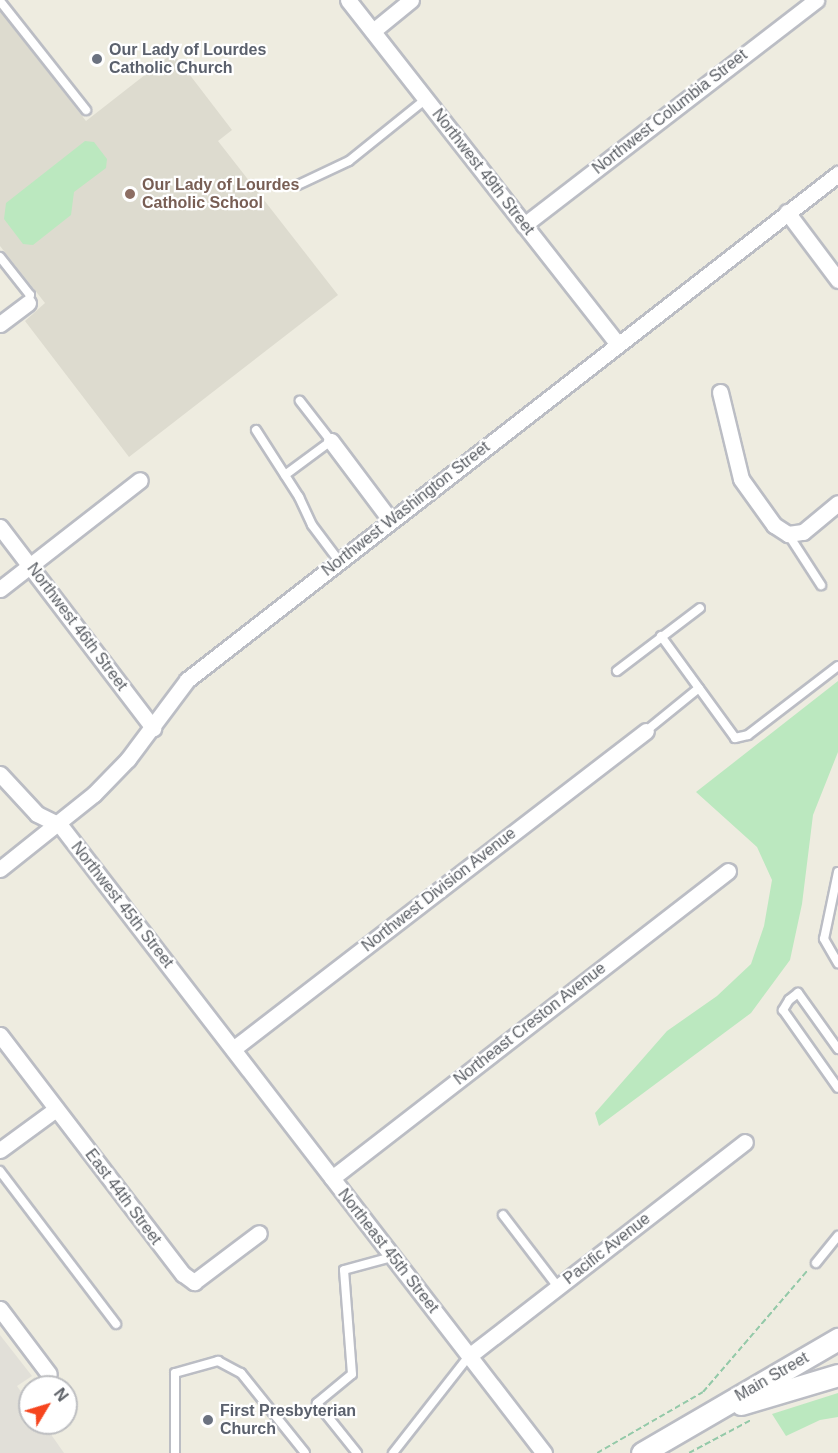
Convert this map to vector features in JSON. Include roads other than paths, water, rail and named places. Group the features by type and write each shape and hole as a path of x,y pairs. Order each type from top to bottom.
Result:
{"main road":[{"name":"Main Street","path":"642,1453 838,1339"},
{"name":"Main Street","path":"706,1415 838,1375"}],"street":[{"name":"Northwest 49th Street","path":"348,0 617,344"},
{"path":"373,31 411,0"},
{"name":"Northwest Columbia Street","path":"525,225 816,0"},
{"name":"Northwest Washington Street","path":"0,869 60,825 128,759 188,680 838,174"},
{"path":"787,212 838,280"},
{"path":"0,324 28,303"},
{"path":"720,393 745,487 774,525 788,534 803,532 838,503"},
{"path":"331,441 391,521"},
{"path":"0,590 140,480"},
{"name":"Northwest 46th Street","path":"0,527 153,728"},
{"name":"Northwest Division Avenue","path":"233,1049 645,731"},
{"name":"Northwest 45th Street","path":"0,774 37,814 60,825 233,1049"},
{"name":"Northeast Creston Avenue","path":"332,1178 728,871"},
{"name":"East 44th Street","path":"0,1035 183,1274 194,1282 259,1233"},
{"name":"Northeast 45th Street","path":"233,1049 544,1453"},
{"path":"0,1150 56,1109"},
{"name":"Pacific Avenue","path":"469,1356 745,1142"},
{"path":"0,1309 49,1374"}],"lane":[{"path":"0,1 86,110"},
{"path":"298,185 349,161 426,99"},
{"path":"0,257 30,295 28,303"},
{"path":"285,475 331,441 300,401"},
{"path":"256,430 285,475 312,525 339,561"},
{"path":"788,534 820,585"},
{"path":"617,671 700,608"},
{"path":"661,636 735,738 748,735 838,666"},
{"path":"645,731 699,688"},
{"path":"838,872 824,939 838,963"},
{"path":"838,1049 798,993 789,1000 783,1010 838,1088"},
{"path":"0,1171 116,1324"},
{"path":"503,1215 558,1287"},
{"path":"816,1263 838,1236"},
{"path":"357,1453 318,1403 352,1374 344,1270 392,1257"},
{"path":"393,1453 469,1356"},
{"path":"175,1453 176,1373 218,1361 241,1373 305,1453"}],"place":[{"name":"Our Lady of Lourdes Catholic Church","path":"97,59"},
{"name":"Our Lady of Lourdes Catholic School","path":"130,194"},
{"name":"First Presbyterian Church","path":"208,1420"}]}
